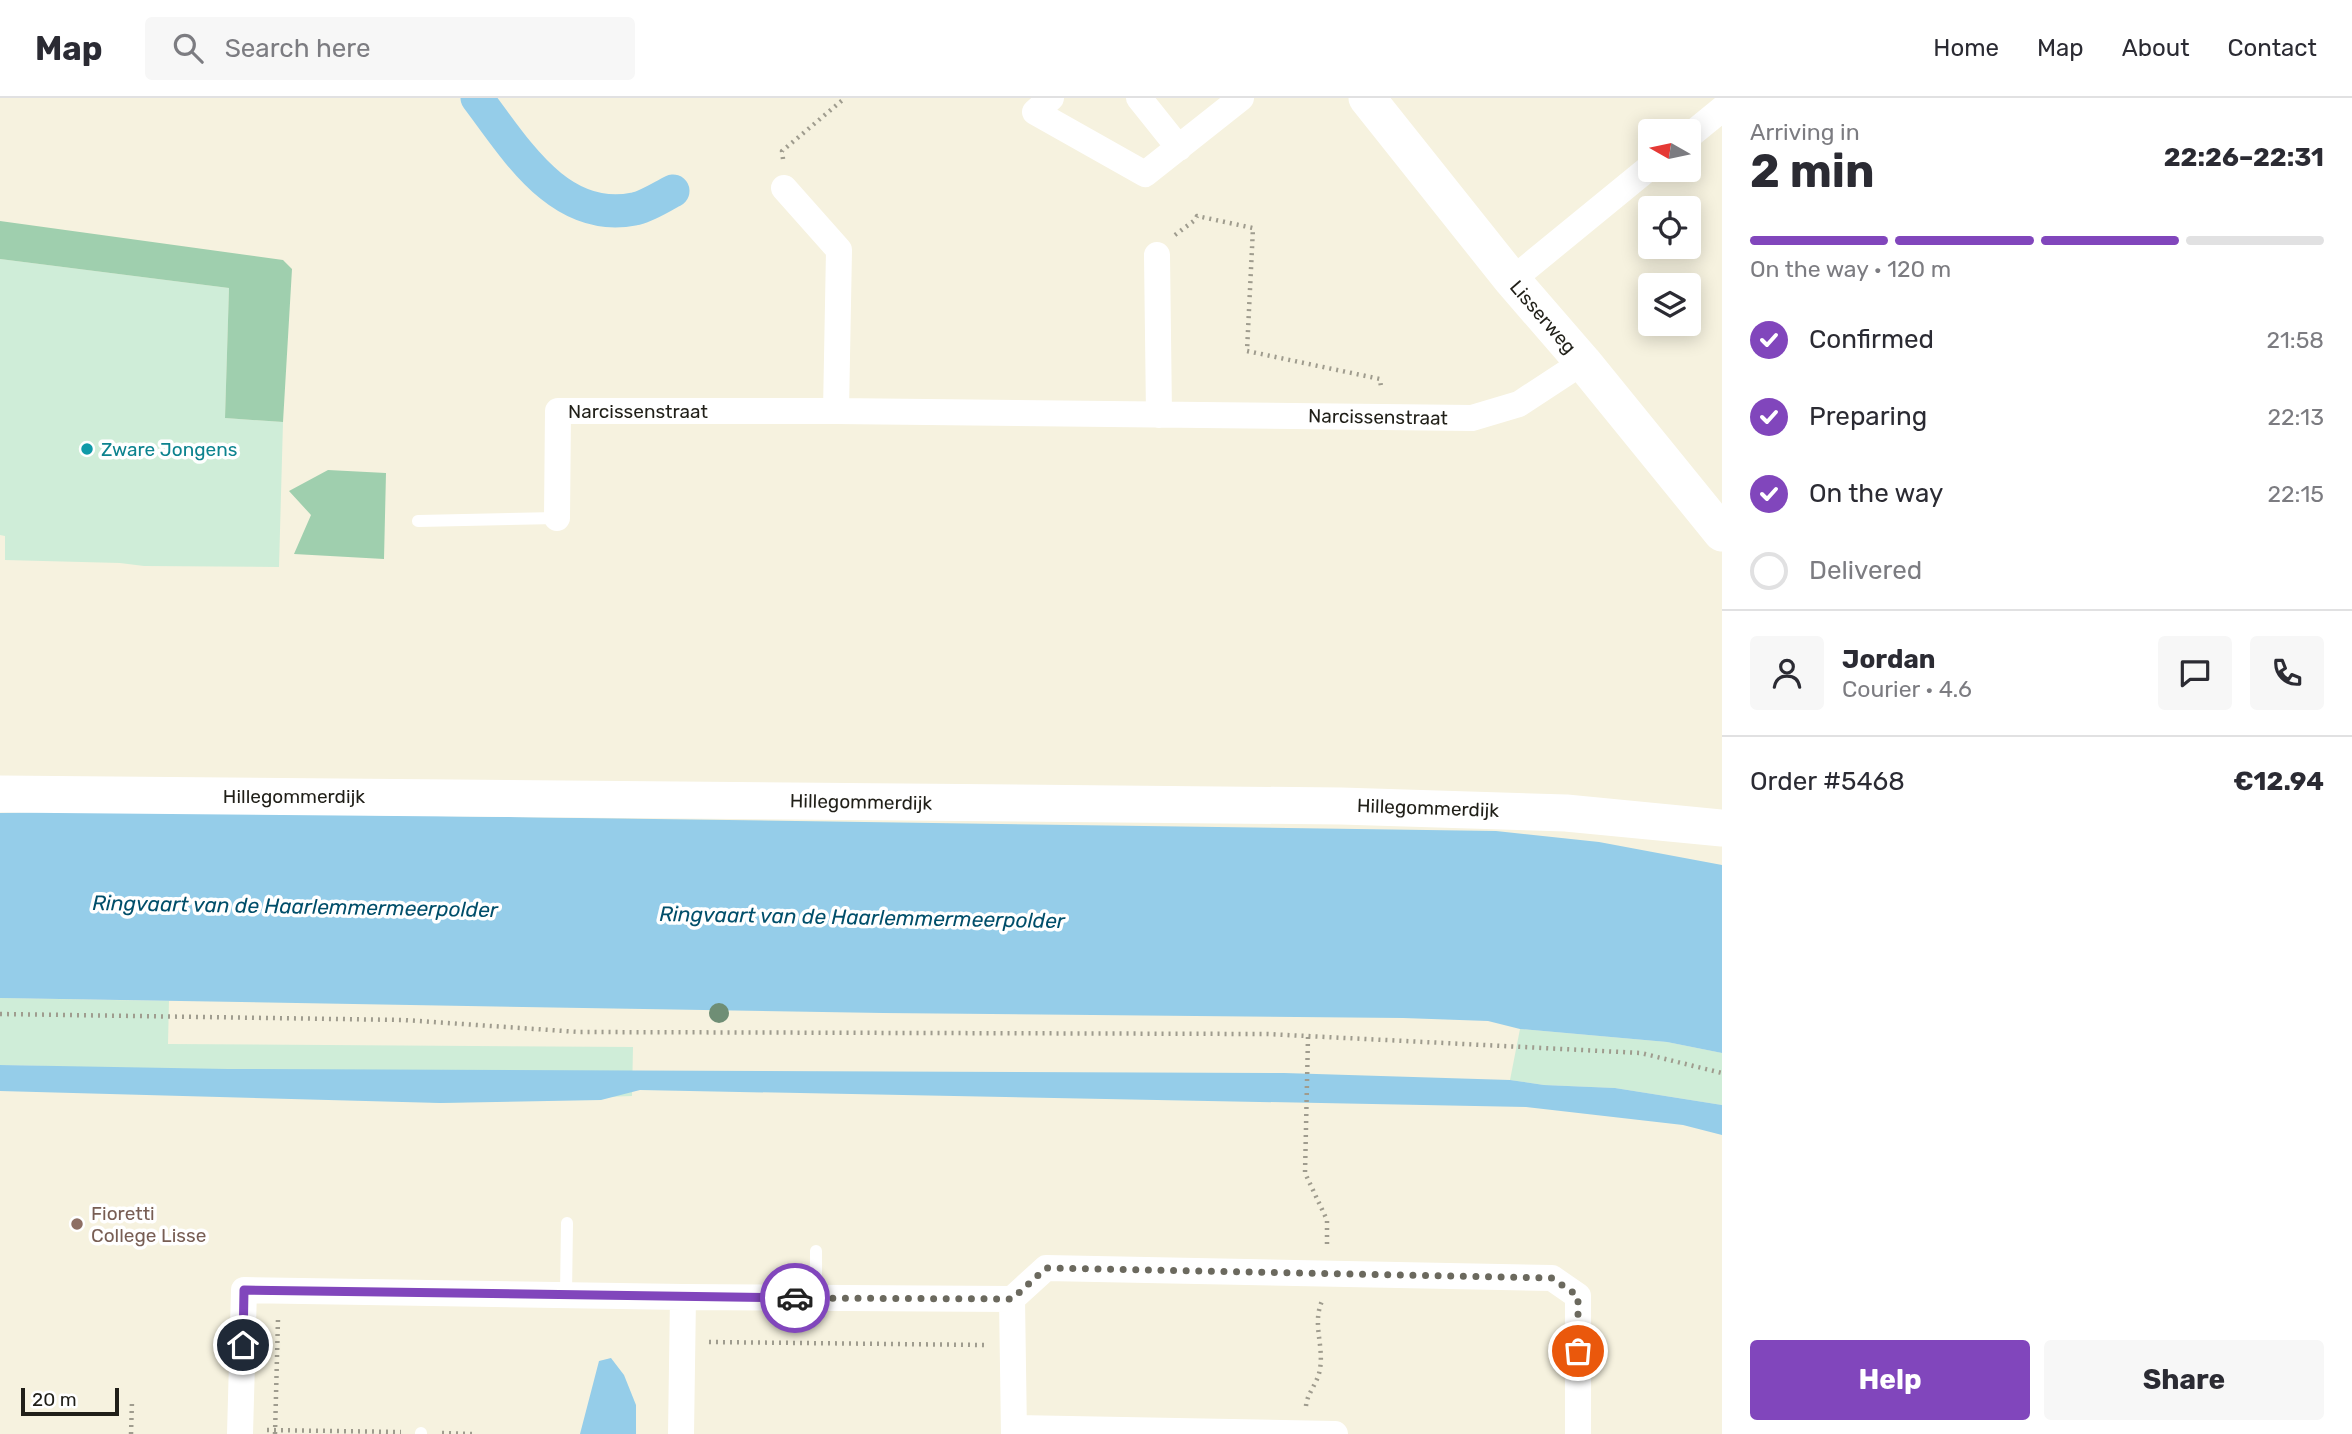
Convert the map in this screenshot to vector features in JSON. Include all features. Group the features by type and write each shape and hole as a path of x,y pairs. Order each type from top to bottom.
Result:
{"street":[{"path":"1051,98 1035,112 1145,174 1241,98"},
{"path":"1139,98 1179,148"},
{"name":"Lisserweg","path":"1367,98 1512,280 1583,362 1722,533"},
{"path":"1701,126 1722,109"},
{"path":"1512,280 1638,177"},
{"path":"784,188 839,250 836,411"},
{"path":"1157,255 1159,415"},
{"name":"Narcissenstraat","path":"557,518 558,411 836,411 1472,418 1519,404 1583,362"},
{"name":"Hillegommerdijk","path":"0,794 1341,806 1566,813 1722,828"},
{"path":"240,1432 244,1290 1012,1299 1046,1268 1552,1278 1578,1296 1578,1434"},
{"path":"681,1434 683,1297"},
{"path":"1012,1299 1014,1431 1315,1433"}],"lane":[{"name":"Narcissenstraat","path":"418,521 557,518"},
{"path":"566,1294 567,1223"},
{"path":"816,1251 816,1298"}],"path":[{"path":"784,188 782,151 845,98"},
{"path":"1157,255 1173,236 1197,216 1254,228 1247,351 1380,379 1385,416"},
{"path":"0,1014 404,1020 579,1032 1240,1034 1641,1053 1722,1073"},
{"path":"1308,1037 1305,1173 1327,1220 1324,1294 1317,1316 1322,1346 1320,1370 1306,1401 1315,1433"},
{"path":"275,1432 278,1290"},
{"path":"682,1341 1013,1345"},
{"path":"131,1434 132,1401"},
{"path":"240,1432 472,1434"}],"green space":[{"path":"0,221 283,260 292,269 283,422 225,418 229,288 0,259"},
{"path":"0,259 229,288 225,418 283,422 279,567 144,566 5,560 5,536 0,535"},
{"path":"328,470 386,473 384,559 294,554 311,515 289,491"},
{"path":"0,998 169,1001 168,1044 633,1047 632,1096 440,1103 47,1066 0,1065"},
{"path":"1520,1029 1667,1042 1722,1053 1722,1105 1615,1088 1544,1085 1510,1080"}],"water":[{"name":"Ringvaart van de Haarlemmermeerpolder","path":"85,811 1496,831 1599,842 1722,865 1722,1053 1667,1042 1520,1029 1488,1021 1403,1018 883,1013 0,998 0,813"},
{"path":"0,1065 228,1069 1284,1073 1510,1080 1544,1085 1615,1088 1722,1105 1722,1135 1683,1125 1526,1107 640,1090 601,1100 440,1103 0,1091"},
{"path":"611,1358 624,1375 636,1405 636,1434 580,1434 599,1361"}],"waterway":[{"path":"477,98 507,139 542,178 561,194 583,205 607,211 634,209 673,191"}],"way so far":[{"path":"795,1298 1012,1299 1046,1268 1552,1278 1578,1296 1578,1351"}],"place":[{"name":"Zware Jongens","path":"87,449"},
{"name":"Fioretti College Lisse","path":"77,1224"}],"route":[{"path":"243,1345 244,1290 795,1298"}]}
